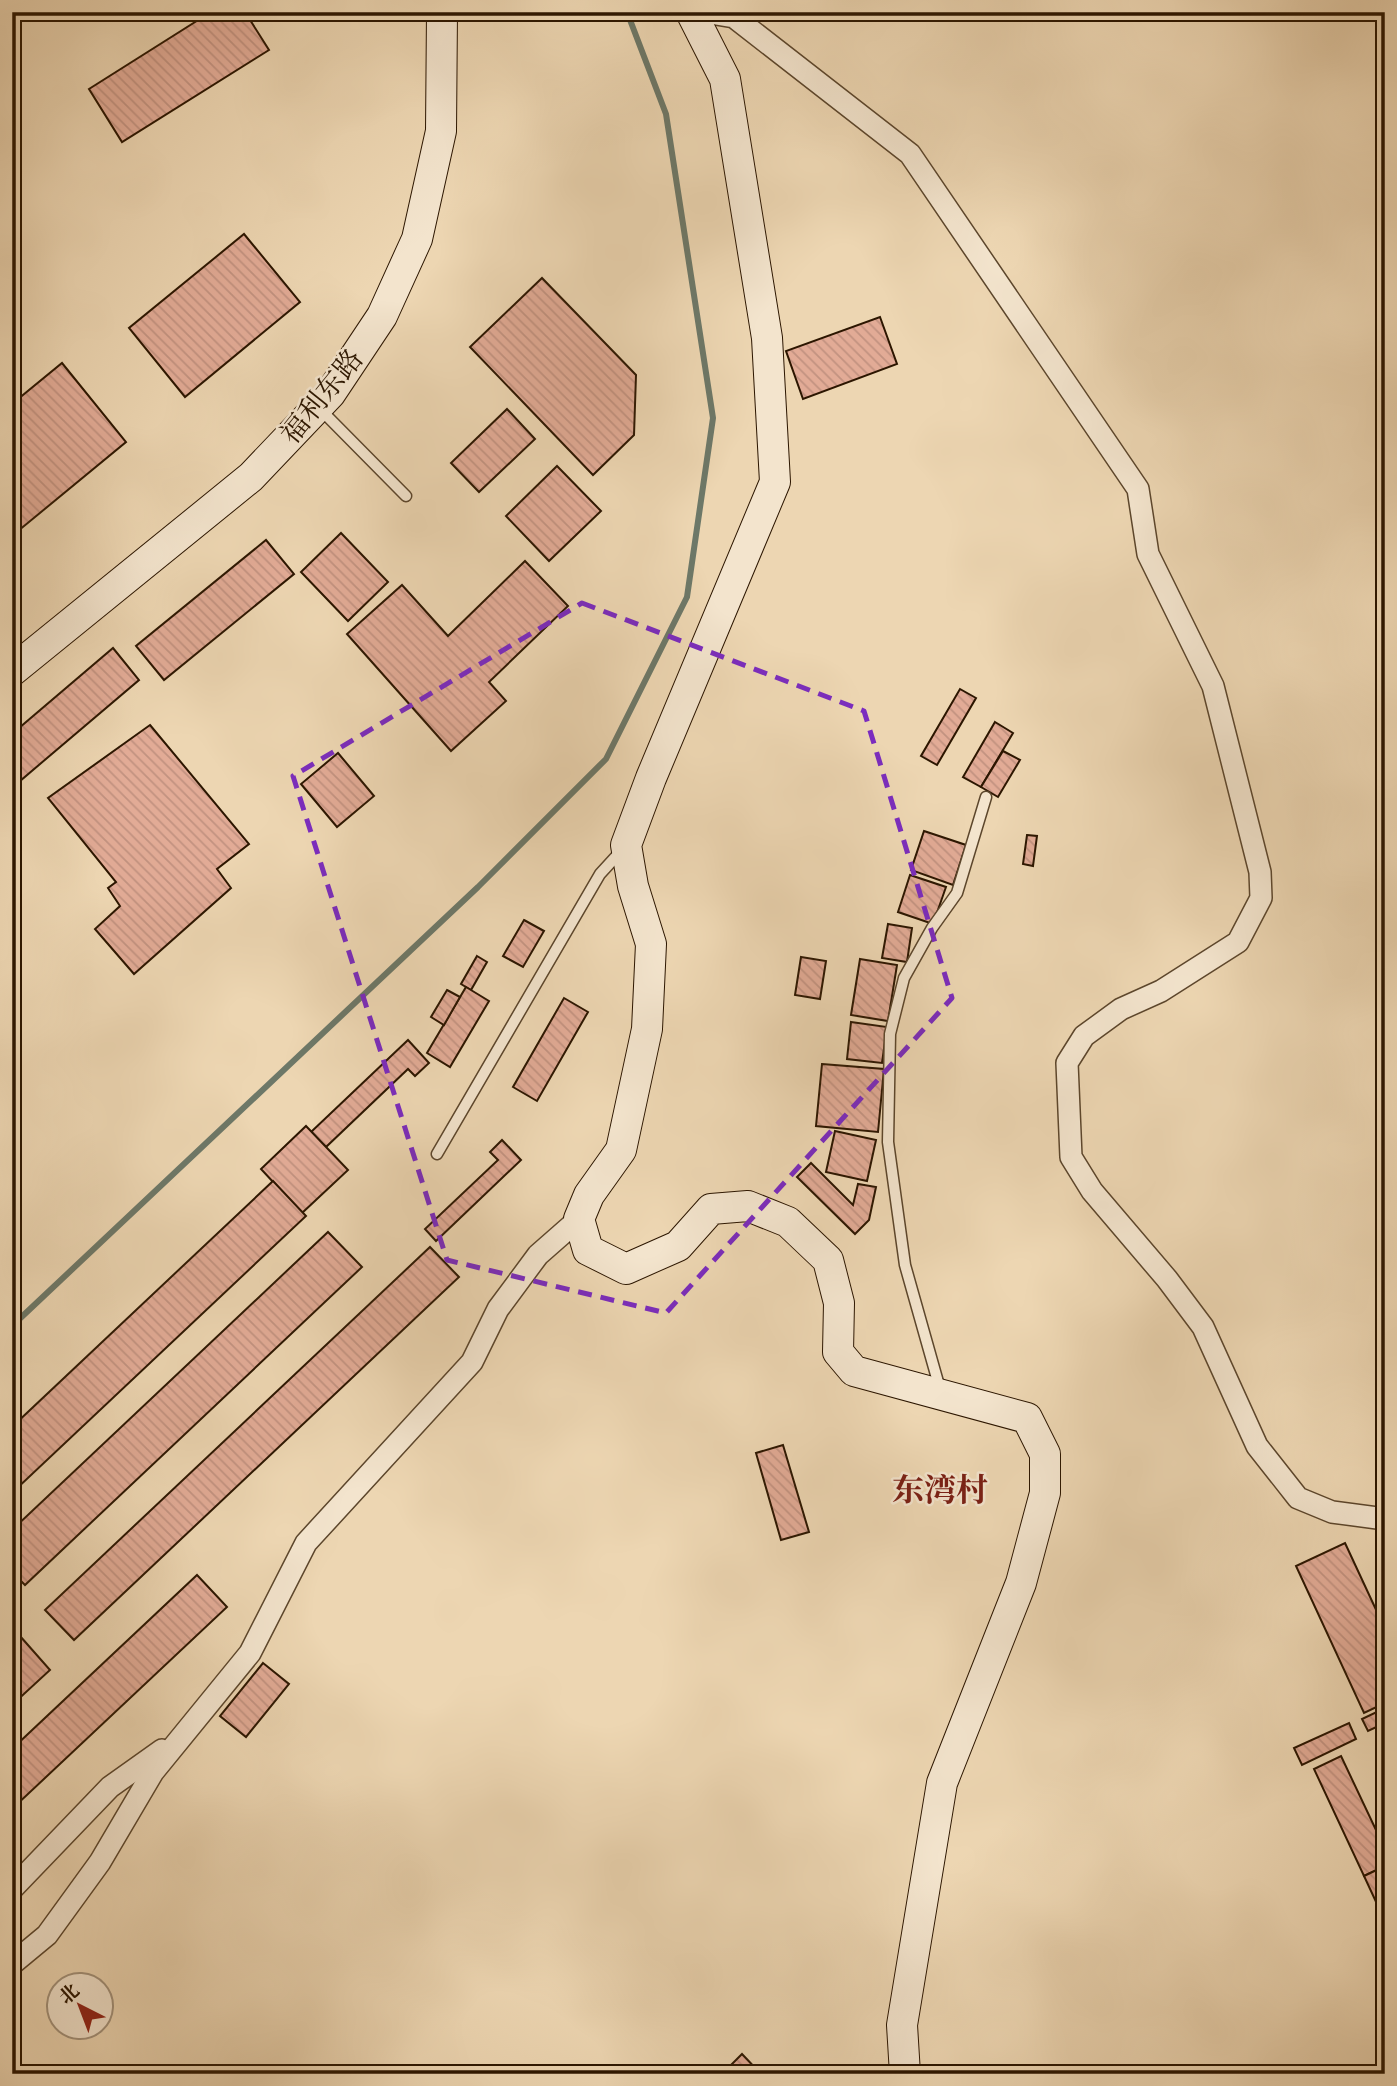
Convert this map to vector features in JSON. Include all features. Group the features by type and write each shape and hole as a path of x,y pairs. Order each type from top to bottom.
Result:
{"main road":[{"name":"福利东路","path":"12,671 251,477 330,394 382,316 417,239 441,131 442,12"},
{"path":"691,12 725,79 767,338 775,482 650,778 626,845 634,886 651,944 647,1029 621,1150 589,1195 579,1219 588,1250 626,1269 678,1246 711,1209 748,1206 788,1222 828,1260 839,1303 838,1352 854,1371 1027,1418 1045,1454 1045,1493 1021,1583 942,1783 902,2025 905,2074"}],"street":[{"path":"704,12 734,17 910,154 1138,489 1149,554 1213,686 1260,872 1261,898 1238,942 1160,991 1121,1009 1084,1036 1067,1063 1071,1157 1092,1191 1167,1279 1203,1327 1257,1446 1298,1498 1332,1512 1385,1519"},
{"path":"12,1964 47,1934 100,1862 153,1772 250,1653 306,1543 472,1362 498,1309 538,1255 579,1219"},
{"path":"12,1889 110,1787 178,1739"}],"lane":[{"path":"318,407 406,496"},
{"path":"942,1395 905,1265 888,1142 890,1034 904,978 932,928 957,893 986,797"},
{"path":"438,1154 600,874 626,845"}],"highlighted area":[{"path":"582,603 864,711 952,998 666,1313 447,1260 293,776"}],"building":[{"path":"211,12 245,12 269,50 122,142 89,89"},
{"path":"244,234 300,302 185,397 129,328"},
{"path":"542,278 636,375 634,435 593,475 470,347"},
{"path":"880,317 897,364 803,399 786,351"},
{"path":"62,363 126,442 12,536 12,404"},
{"path":"507,409 535,439 479,492 451,463"},
{"path":"557,466 601,511 549,561 506,516"},
{"path":"341,533 388,582 348,621 301,572"},
{"path":"266,540 294,574 164,680 136,646"},
{"path":"525,561 568,606 489,682 506,701 451,751 347,634 402,585 448,636"},
{"path":"113,648 139,680 20,781 12,772 12,734"},
{"path":"960,689 976,698 937,765 921,756"},
{"path":"995,722 1013,733 981,787 963,777"},
{"path":"150,725 249,844 217,869 231,888 134,974 95,929 120,906 108,888 116,882 48,798"},
{"path":"1003,751 1020,760 998,797 981,787"},
{"path":"338,753 374,796 337,827 301,784"},
{"path":"924,831 966,845 953,885 911,870"},
{"path":"1027,835 1037,836 1033,866 1023,864"},
{"path":"910,875 946,887 933,924 898,912"},
{"path":"524,920 544,931 523,967 503,956"},
{"path":"888,924 912,928 907,962 882,958"},
{"path":"477,956 487,962 471,990 461,984"},
{"path":"801,957 826,961 820,999 795,995"},
{"path":"860,959 897,965 888,1021 851,1015"},
{"path":"466,987 489,1001 450,1067 427,1053"},
{"path":"447,990 460,997 444,1025 431,1017"},
{"path":"564,998 588,1012 537,1101 513,1087"},
{"path":"851,1022 887,1027 882,1063 847,1059"},
{"path":"408,1040 429,1063 415,1076 408,1069 326,1147 311,1132"},
{"path":"822,1064 884,1069 878,1132 816,1126"},
{"path":"306,1126 348,1170 302,1213 261,1169"},
{"path":"835,1131 876,1140 867,1181 826,1172"},
{"path":"502,1140 521,1160 436,1241 425,1229 498,1160 490,1152"},
{"path":"811,1163 853,1205 858,1184 876,1187 869,1220 855,1234 797,1177"},
{"path":"273,1181 306,1216 12,1493 12,1427"},
{"path":"328,1232 362,1267 25,1585 12,1572 12,1530"},
{"path":"430,1247 459,1277 74,1640 45,1610"},
{"path":"783,1445 809,1532 781,1540 756,1453"},
{"path":"1345,1543 1385,1629 1385,1703 1364,1713 1296,1566"},
{"path":"197,1575 227,1607 12,1809 12,1749"},
{"path":"20,1636 50,1670 12,1705 12,1643"},
{"path":"263,1663 289,1684 246,1737 220,1716"},
{"path":"1385,1708 1385,1723 1368,1731 1362,1719"},
{"path":"1349,1723 1356,1739 1302,1765 1294,1748"},
{"path":"1341,1756 1385,1849 1385,1866 1364,1876 1314,1769"},
{"path":"1385,1866 1385,1901 1377,1904 1364,1876"},
{"path":"742,2054 761,2074 722,2074"}],"waterway":[{"path":"12,1326 478,887 606,759 687,597 713,418 666,114 627,12"}],"district":[{"name":"东湾村","path":"940,1490"}]}
